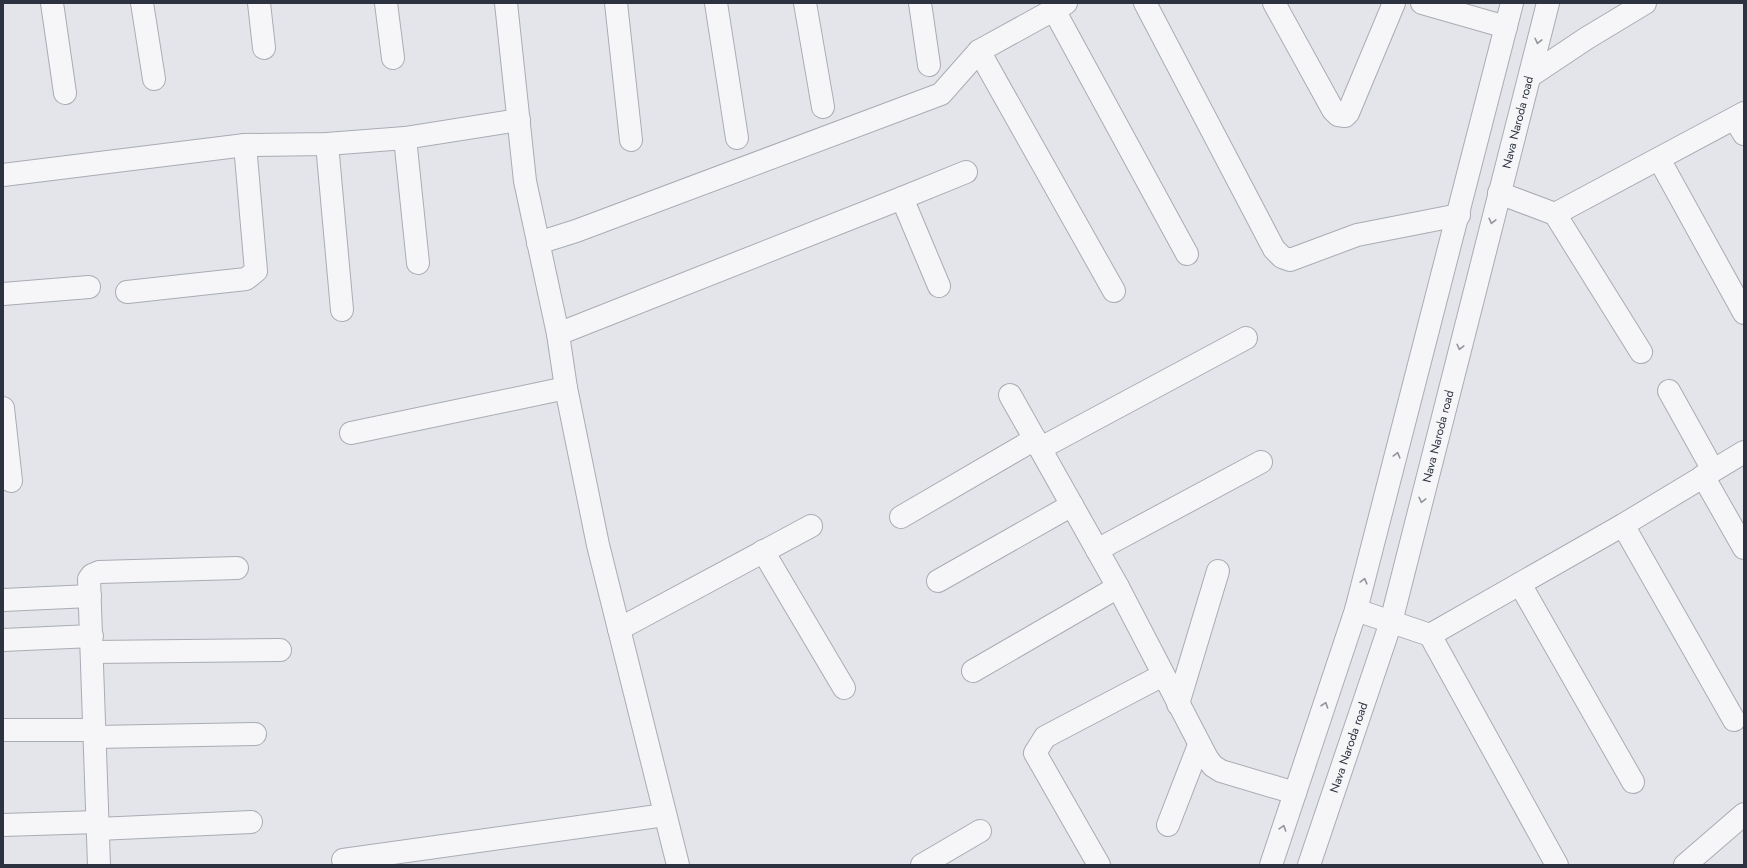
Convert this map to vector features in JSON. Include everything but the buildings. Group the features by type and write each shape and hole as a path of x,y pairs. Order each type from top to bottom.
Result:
{"street":[{"path":"52,3 65,93"},
{"path":"142,3 154,79"},
{"path":"259,3 264,48"},
{"path":"386,3 393,58"},
{"path":"506,3 525,181 558,334 566,388 598,545 678,865"},
{"path":"616,3 631,140"},
{"path":"716,3 737,138"},
{"path":"805,3 823,107"},
{"path":"920,3 929,65"},
{"path":"1145,3 1274,249 1282,257 1290,260 1356,235 1459,215"},
{"path":"1274,3 1333,110 1338,115 1345,116 1348,113 1394,3"},
{"path":"1422,3 1506,27"},
{"path":"1271,865 1356,610 1459,215 1512,3"},
{"name":"Nava Naroda road","path":"1309,865 1391,622 1548,3"},
{"path":"1530,76 1587,38 1645,3"},
{"path":"538,243 576,231 941,94 979,51 1060,6 1187,254"},
{"path":"979,51 1114,291"},
{"path":"3,175 245,145 327,144 405,138 519,120"},
{"path":"1555,214 1659,159 1741,122"},
{"path":"405,138 418,263"},
{"path":"327,144 342,310"},
{"path":"127,292 246,279 256,271 245,145"},
{"path":"1659,159 1744,313"},
{"path":"558,334 966,172"},
{"path":"1499,192 1555,214 1641,352"},
{"path":"902,198 939,286"},
{"path":"3,294 89,287"},
{"path":"901,518 1038,444 1246,338"},
{"path":"351,433 566,388"},
{"path":"1669,391 1744,548"},
{"path":"1010,395 1118,587 1199,745 1213,766 1221,771 1295,793"},
{"path":"3,408 11,481"},
{"path":"1430,635 1623,525 1744,452"},
{"path":"1097,550 1261,462"},
{"path":"938,581 1072,505"},
{"path":"1623,525 1734,720"},
{"path":"619,629 811,526"},
{"path":"763,551 844,688"},
{"path":"99,865 89,579 92,575 99,572 237,568"},
{"path":"1178,704 1218,571"},
{"path":"1520,584 1633,782"},
{"path":"973,671 1118,587"},
{"path":"3,600 90,596"},
{"path":"1356,610 1430,635 1557,865"},
{"path":"3,640 280,650"},
{"path":"1099,865 1035,753 1045,737 1163,675"},
{"path":"3,730 95,733 254,734"},
{"path":"1168,825 1199,745"},
{"path":"343,860 665,814"},
{"path":"1685,865 1744,814"},
{"path":"3,825 251,822"},
{"path":"922,865 980,831"}]}
